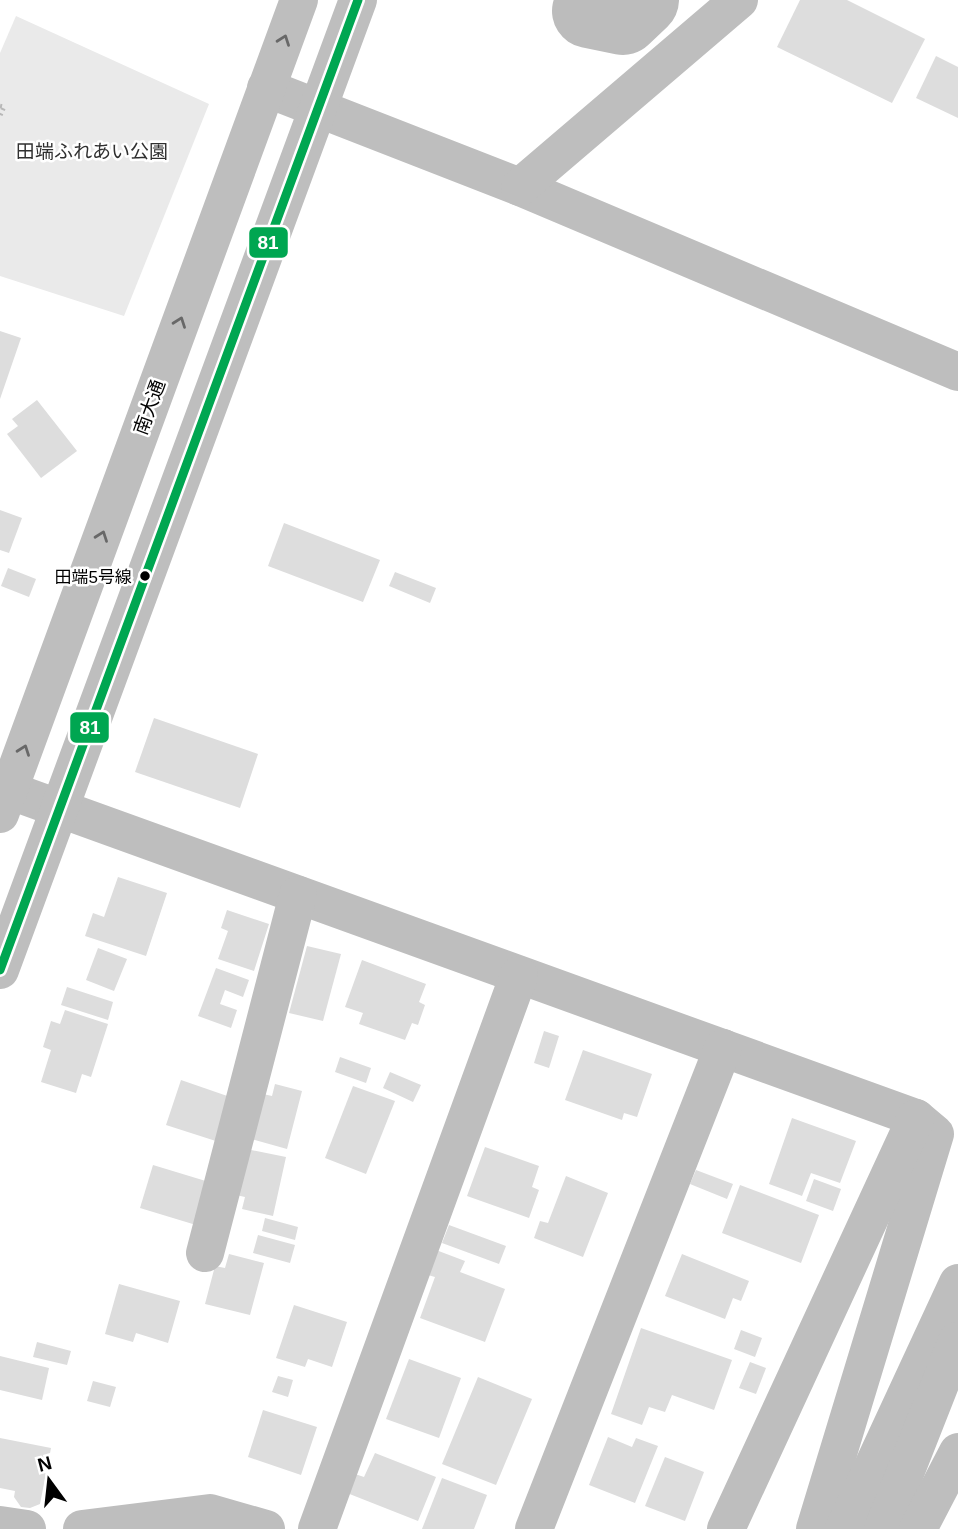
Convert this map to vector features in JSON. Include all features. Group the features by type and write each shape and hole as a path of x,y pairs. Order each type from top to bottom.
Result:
{"street":[{"name":"南大通","path":"3,797 299,0"},
{"path":"0,970 358,0"},
{"path":"520,187 739,0"},
{"path":"266,88 520,187 958,372"},
{"path":"3,797 58,809 723,1048 916,1118 936,1134 828,1527"},
{"path":"205,1252 298,895"},
{"path":"317,1529 519,975"},
{"path":"534,1529 723,1048"},
{"path":"726,1529 916,1118"},
{"path":"828,1527 958,1283"},
{"path":"884,1529 958,1339"},
{"path":"918,1529 958,1452"},
{"path":"82,1529 210,1513 266,1529"},
{"path":"0,1525 27,1529"}],"path":[{"path":"0,106 4,107 0,116"}],"green space":[{"name":"田端ふれあい公園","path":"16,16 209,104 124,316 0,276 0,53"}],"building":[{"path":"800,0 847,0 925,39 892,103 777,47"},
{"path":"936,56 958,67 958,118 916,98"},
{"path":"0,331 21,338 0,399"},
{"path":"37,400 77,451 41,478 7,434 18,426 12,419"},
{"path":"0,510 22,518 9,553 0,550"},
{"path":"284,523 380,560 363,602 268,566"},
{"path":"8,568 36,579 29,597 1,586"},
{"path":"395,572 436,588 430,603 389,586"},
{"path":"154,718 258,754 240,808 135,772"},
{"path":"118,877 167,893 146,956 85,936 93,913 104,917"},
{"path":"227,910 269,924 254,971 218,959 228,931 221,928"},
{"path":"307,946 341,954 323,1021 289,1013"},
{"path":"98,948 127,959 114,991 86,980"},
{"path":"362,960 426,984 419,1002 425,1005 418,1025 412,1023 405,1040 359,1024 363,1013 345,1007"},
{"path":"216,968 249,980 243,997 225,990 220,1004 237,1010 231,1028 198,1016"},
{"path":"67,987 113,1002 108,1020 61,1005"},
{"path":"65,1010 108,1024 91,1077 82,1074 76,1093 41,1082 51,1050 43,1047 51,1021 60,1024"},
{"path":"544,1031 559,1036 549,1068 534,1063"},
{"path":"583,1050 652,1074 637,1117 624,1113 622,1120 565,1100"},
{"path":"340,1057 371,1068 366,1083 335,1072"},
{"path":"390,1072 421,1085 413,1102 383,1088"},
{"path":"181,1080 236,1099 222,1143 166,1125"},
{"path":"275,1084 302,1091 287,1149 251,1139 263,1094 272,1096"},
{"path":"353,1086 395,1101 366,1174 325,1158"},
{"path":"792,1118 856,1141 840,1183 811,1173 802,1196 769,1184"},
{"path":"485,1147 539,1166 532,1187 539,1190 529,1218 467,1196"},
{"path":"246,1149 286,1157 273,1216 242,1209 245,1197 236,1195"},
{"path":"153,1165 209,1182 196,1225 140,1208"},
{"path":"696,1170 733,1184 727,1199 690,1184"},
{"path":"566,1176 608,1193 583,1257 534,1238 540,1221 548,1223"},
{"path":"814,1179 841,1189 833,1211 806,1201"},
{"path":"740,1185 819,1215 801,1263 722,1233"},
{"path":"265,1218 298,1227 295,1240 262,1231"},
{"path":"449,1225 506,1246 499,1264 442,1243"},
{"path":"258,1235 295,1245 290,1263 253,1253"},
{"path":"436,1250 465,1261 460,1272 505,1289 485,1342 420,1318 435,1277 428,1275"},
{"path":"229,1254 264,1263 250,1315 205,1304 215,1266 225,1268"},
{"path":"682,1254 749,1281 741,1301 733,1298 725,1319 665,1296"},
{"path":"119,1284 180,1301 168,1343 136,1333 133,1342 105,1334"},
{"path":"294,1305 347,1322 332,1367 308,1359 305,1367 276,1358"},
{"path":"641,1328 732,1360 714,1410 672,1395 665,1412 649,1407 642,1425 611,1414"},
{"path":"741,1330 762,1338 755,1357 734,1349"},
{"path":"37,1342 71,1351 67,1365 33,1357"},
{"path":"0,1356 49,1368 42,1400 0,1390"},
{"path":"409,1359 461,1378 439,1438 386,1419"},
{"path":"750,1362 766,1368 756,1394 739,1388"},
{"path":"278,1376 293,1380 288,1397 272,1392"},
{"path":"478,1377 532,1399 496,1485 442,1464"},
{"path":"93,1381 116,1387 110,1407 87,1401"},
{"path":"263,1410 317,1427 301,1475 248,1457"},
{"path":"608,1437 632,1447 636,1438 658,1446 635,1503 589,1485"},
{"path":"0,1438 51,1448 40,1504 30,1508 21,1507 14,1497 15,1491 0,1488"},
{"path":"375,1453 436,1477 418,1521 347,1493 355,1474 364,1477"},
{"path":"665,1457 704,1472 685,1521 645,1506"},
{"path":"442,1478 487,1495 474,1529 422,1529"}],"waterway":[{"path":"589,11 623,18 642,0"}],"transit line":[{"name":"81","path":"0,970 358,0"}],"place":[{"name":"田端5号線","path":"145,576"}]}
